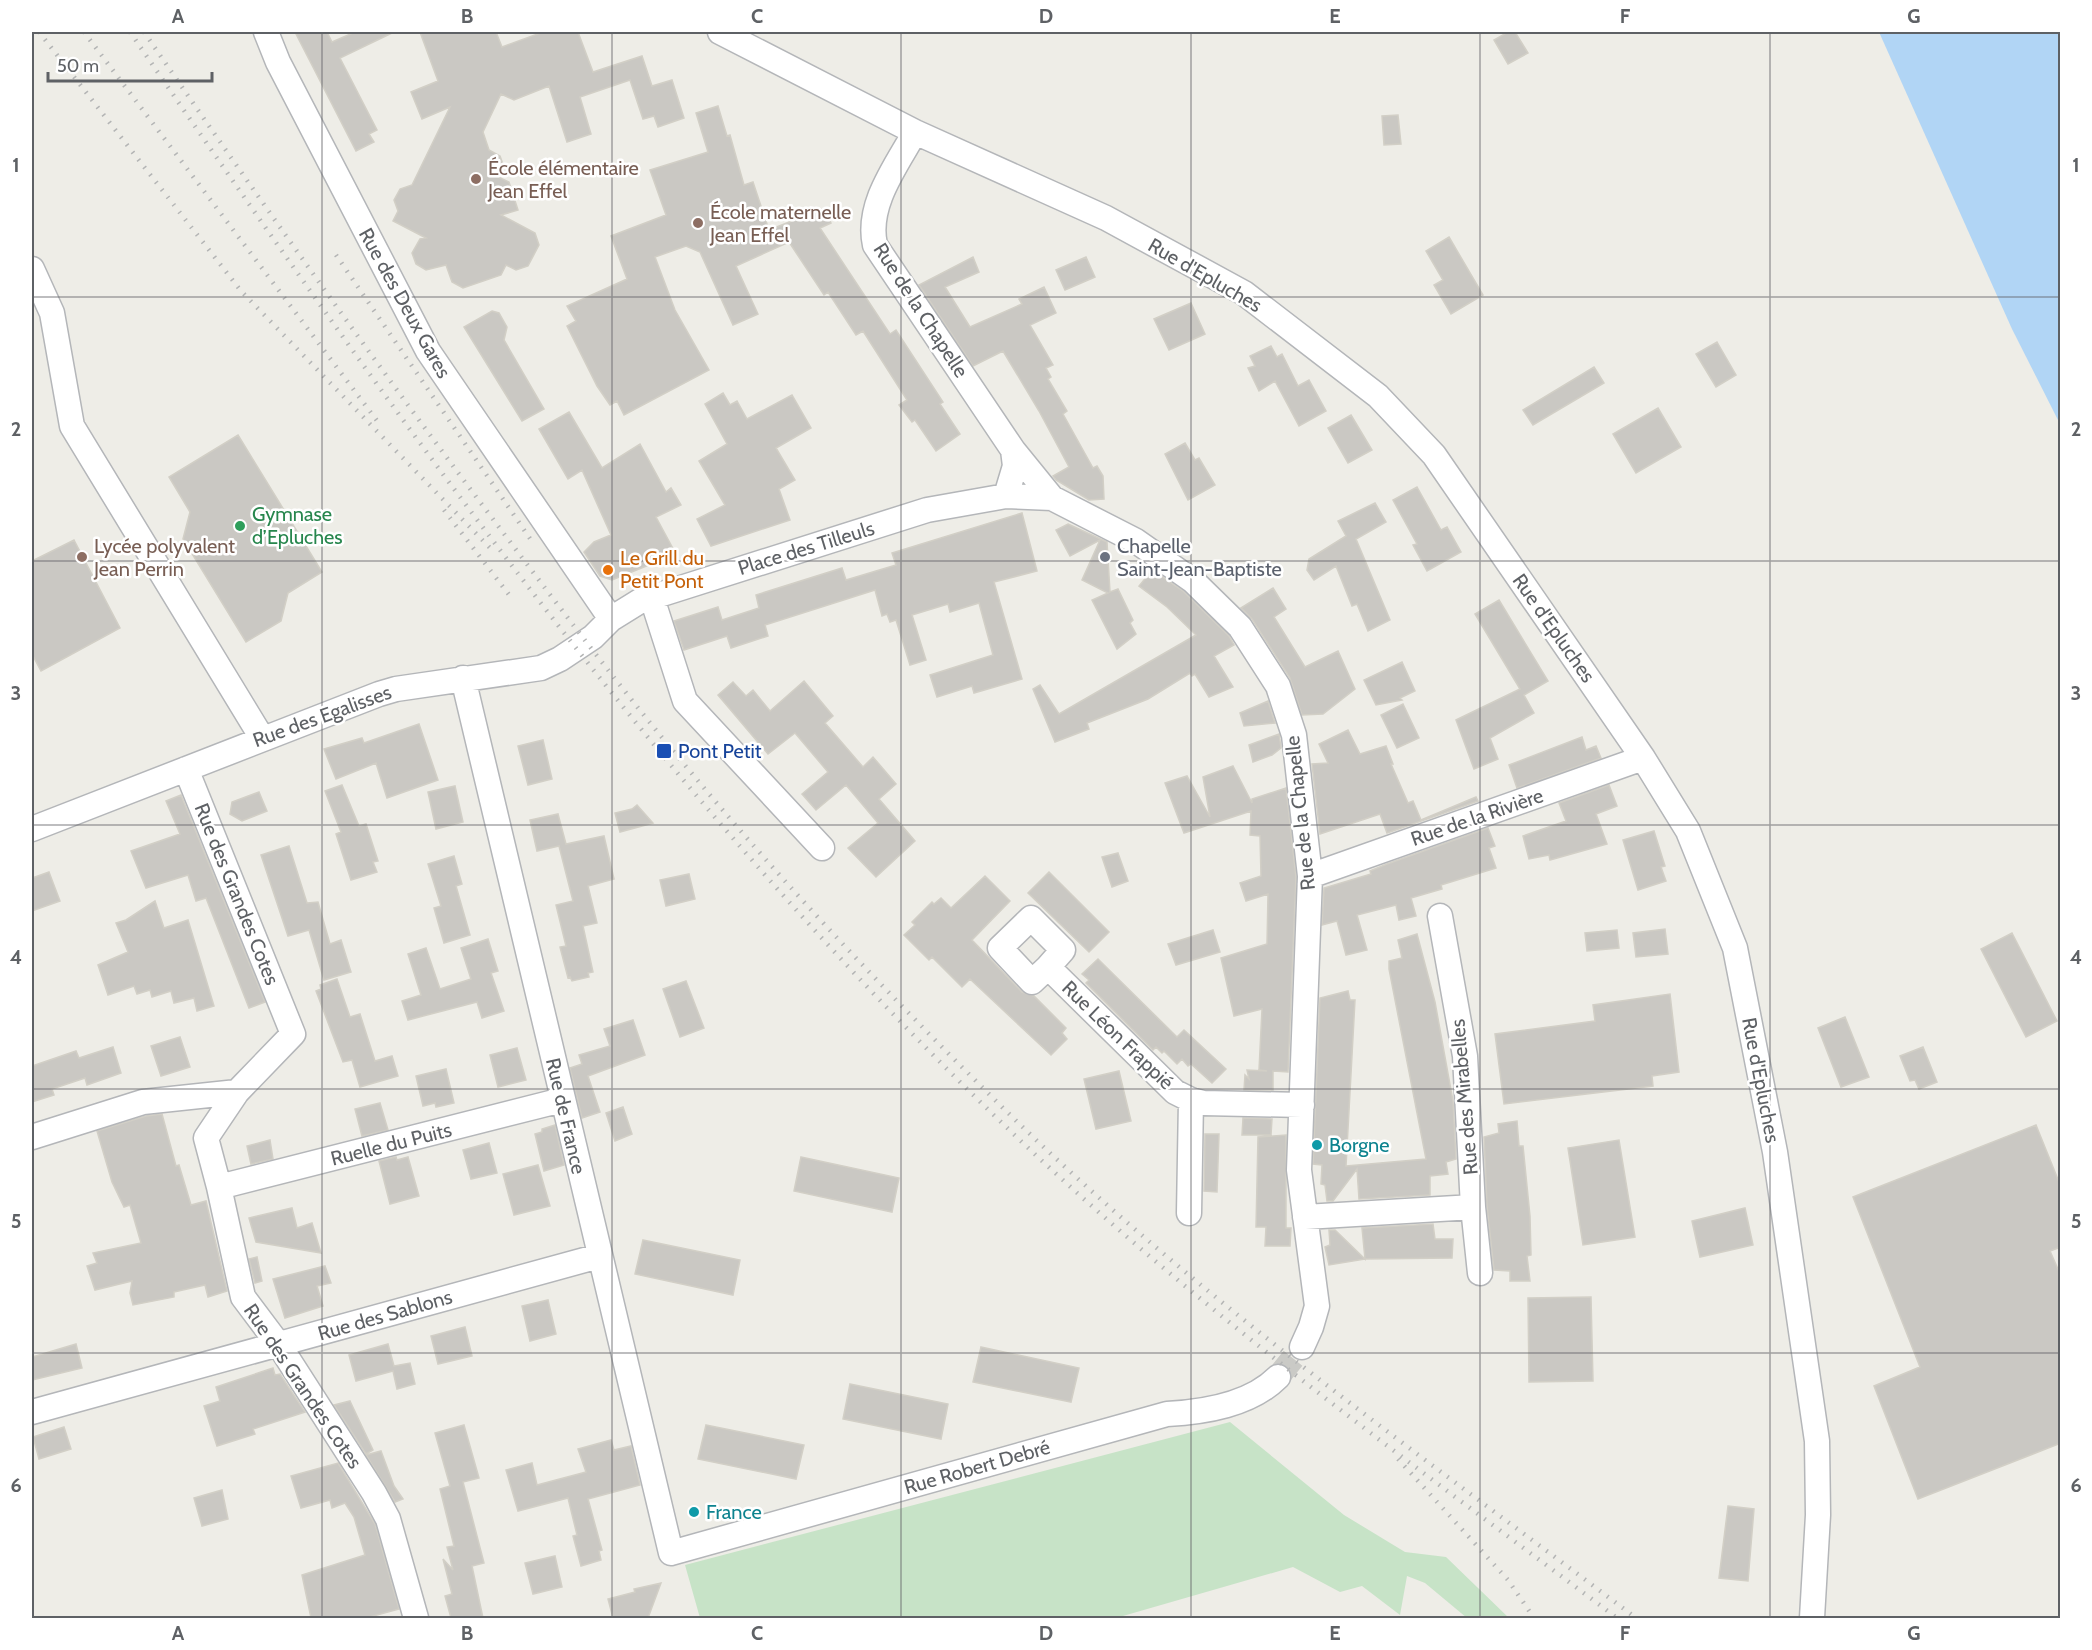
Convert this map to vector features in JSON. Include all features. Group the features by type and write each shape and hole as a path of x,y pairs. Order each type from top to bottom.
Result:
{"street":[{"name":"Rue des Deux Gares","path":"266,32 278,62 428,351 611,619"},
{"name":"Rue d'Epluches","path":"720,32 915,132 1106,218 1244,293 1378,396 1434,455 1643,758 1688,831 1735,948 1771,1129 1817,1441 1818,1515 1812,1618"},
{"name":"Rue de la Chapelle","path":"915,132 876,208 871,228 875,245 1013,450 1052,498 1137,541 1193,581 1240,627 1278,686 1294,735 1310,876 1299,1170 1317,1306 1302,1347"},
{"path":"32,269 52,313 72,426 261,738"},
{"path":"1006,496 1015,466 1013,450"},
{"name":"Place des Tilleuls","path":"611,619 652,598 927,510 1006,496"},
{"name":"Rue de la Chapelle","path":"1006,496 1052,498"},
{"path":"652,598 685,701 822,848"},
{"name":"Rue des Egalisses","path":"32,829 261,738 396,688 541,668 593,637 611,619"},
{"name":"Rue de France","path":"464,678 598,1256 671,1553"},
{"name":"Rue de la Rivière","path":"1310,876 1643,758"},
{"name":"Rue des Grandes Cotes","path":"186,769 293,1034 237,1092 206,1138 243,1297 279,1345 388,1520 416,1618"},
{"name":"Rue des Mirabelles","path":"1440,916 1465,1056 1473,1207 1480,1273"},
{"name":"Rue Léon Frappié","path":"1048,967 1175,1092 1191,1100 1302,1105"},
{"path":"32,1137 143,1102 237,1092"},
{"name":"Ruelle du Puits","path":"219,1187 562,1100"},
{"name":"Rue Léon Frappié","path":"1190,1213 1191,1100"},
{"path":"1305,1217 1473,1207"},
{"name":"Rue des Sablons","path":"32,1412 598,1256"},
{"name":"Rue Robert Debré","path":"671,1553 1167,1414 1187,1413 1242,1401 1265,1390 1278,1377"}],"green space":[{"path":"1230,1422 1344,1515 1405,1552 1446,1557 1509,1618 1467,1618 1425,1583 1407,1576 1400,1615 1362,1586 1340,1592 1293,1567 1116,1618 700,1618 685,1565"}],"water":[{"path":"1879,32 2060,32 2060,424 2012,329"}],"building":[{"path":"295,32 327,32 332,42 355,32 394,32 340,58 377,130 369,134 374,142 356,151"},
{"path":"420,32 496,32 502,47 543,32 578,32 593,72 642,56 652,86 672,80 684,118 658,127 654,116 643,119 630,80 580,97 591,134 567,142 549,86 514,100 501,94 483,132 489,150 500,156 504,167 498,177 509,182 518,210 501,215 535,233 539,245 528,266 516,270 506,265 501,275 463,288 452,282 446,265 426,270 416,264 412,253 420,239 426,238 393,221 398,211 394,200 400,189 412,185 450,107 422,119 411,92 438,81"},
{"path":"1508,32 1515,32 1528,53 1508,64 1494,40"},
{"path":"718,106 727,136 730,135 744,185 753,182 769,230 825,208 831,223 820,228 890,334 896,330 943,402 940,404 960,434 936,451 915,420 912,422 899,405 907,400 863,331 856,335 828,292 824,295 789,242 736,266 758,314 733,325 700,252 686,246 655,257 675,310 709,370 624,415 617,401 610,405 597,386 567,326 576,321 567,306 627,279 611,236 666,215 650,170 708,152 696,113"},
{"path":"1398,115 1401,144 1384,145 1382,116"},
{"path":"1449,237 1483,295 1451,314 1434,285 1443,280 1426,251"},
{"path":"973,257 979,272 945,287 970,327 1022,304 1019,299 1044,287 1056,313 1030,325 1053,365 1046,368 1051,377 1048,379 1067,411 1063,414 1093,468 1097,466 1103,476 1104,499 1089,500 1056,480 1053,476 1069,467 1003,351 973,366 919,285"},
{"path":"1086,257 1095,277 1065,290 1056,270"},
{"path":"1191,303 1205,334 1169,350 1154,319"},
{"path":"492,311 499,313 507,327 504,340 544,409 522,421 464,327"},
{"path":"1717,342 1736,375 1716,387 1696,354"},
{"path":"1271,346 1277,357 1282,354 1298,386 1309,380 1326,411 1299,426 1275,381 1259,391 1248,368 1255,366 1250,356"},
{"path":"1594,367 1604,383 1533,425 1523,410"},
{"path":"723,393 730,405 737,401 747,419 792,395 811,428 776,448 795,480 779,489 790,520 711,546 697,519 725,505 699,461 727,444 705,404"},
{"path":"1658,408 1681,447 1636,473 1613,434"},
{"path":"569,412 602,468 640,444 666,492 671,488 681,505 656,517 676,554 612,580 600,576 584,552 594,542 611,535 582,470 568,479 539,429"},
{"path":"1351,415 1372,450 1348,463 1328,428"},
{"name":"Gymnase d’Epluches","path":"238,435 322,572 288,593 281,621 246,642 183,539 190,512 169,477"},
{"path":"1185,443 1195,460 1199,458 1215,485 1188,500 1165,454"},
{"path":"1417,487 1441,530 1447,527 1461,552 1427,571 1413,545 1417,544 1393,500"},
{"path":"1375,503 1386,522 1356,539 1390,620 1368,631 1357,604 1352,606 1336,566 1314,580 1307,570 1309,559 1346,536 1338,521"},
{"path":"1022,513 1037,571 994,582 1022,679 974,693 972,686 937,697 930,675 993,655 979,603 950,612 948,604 912,615 926,660 910,665 896,620 890,622 887,614 882,616 875,590 765,625 768,636 731,648 727,636 684,650 674,621 718,607 722,620 759,608 756,595 842,568 846,580 896,565 892,553"},
{"path":"1068,524 1107,542 1110,592 1118,589 1133,620 1130,623 1136,634 1117,649 1092,600 1108,593 1082,580 1100,540 1070,556 1056,530"},
{"path":"74,540 120,628 41,671 32,654 32,561"},
{"path":"1152,570 1183,591 1229,636 1234,645 1214,656 1233,687 1209,697 1195,674 1192,676 1190,673 1148,699 1087,723 1089,729 1055,742 1033,689 1040,685 1059,714 1196,635 1167,607 1139,586"},
{"path":"1273,588 1286,609 1274,617 1305,667 1338,651 1355,689 1323,714 1302,715 1290,678 1252,619 1241,608"},
{"path":"1499,600 1548,681 1524,695 1534,713 1490,738 1498,759 1474,769 1456,720 1520,689 1475,614"},
{"path":"1402,662 1415,691 1400,698 1402,700 1376,705 1364,680"},
{"path":"804,681 833,716 825,723 863,767 873,757 896,784 879,799 915,841 876,877 848,848 878,823 846,785 816,810 802,794 828,772 795,733 768,754 718,695 733,682 746,696 753,690 770,711"},
{"path":"1268,701 1275,723 1244,726 1240,713"},
{"path":"1403,704 1419,738 1397,748 1381,715"},
{"path":"419,724 438,780 387,798 376,763 336,779 324,749 362,738 364,743"},
{"path":"1348,730 1360,754 1386,746 1393,764 1391,764 1408,803 1413,801 1421,820 1476,797 1478,801 1387,833 1380,814 1320,834 1312,764 1328,763 1319,744"},
{"path":"1279,734 1281,748 1272,755 1253,762 1249,745"},
{"path":"1582,737 1586,750 1596,746 1601,758 1517,788 1509,765"},
{"path":"543,740 552,779 528,785 518,746"},
{"path":"1233,766 1252,803 1252,799 1286,788 1296,877 1288,1072 1273,1071 1273,1090 1244,1090 1245,1075 1249,1079 1247,1070 1267,1071 1259,1070 1262,1009 1234,1016 1221,958 1267,944 1268,894 1246,901 1240,883 1261,876 1260,836 1250,835 1251,811 1184,833 1165,783 1187,776 1210,817 1203,777"},
{"path":"342,785 359,826 366,824 378,861 373,862 377,872 351,880 336,834 341,832 325,791"},
{"path":"1609,785 1617,806 1596,814 1607,844 1550,860 1549,855 1529,859 1523,836 1566,821 1559,803"},
{"path":"455,786 463,822 436,829 428,792"},
{"path":"259,792 267,811 242,821 230,814 232,802"},
{"path":"181,795 265,1002 249,1008 206,898 196,901 188,875 146,888 131,851 180,834 166,801"},
{"path":"637,805 653,823 620,832 615,813 632,809"},
{"path":"558,814 566,844 604,836 614,879 588,886 597,923 583,926 593,972 588,973 589,977 572,981 570,977 568,978 560,947 566,946 556,905 573,901 559,846 537,851 530,820"},
{"path":"1488,828 1495,846 1489,848 1496,868 1441,885 1442,889 1411,898 1416,916 1399,920 1396,905 1357,915 1367,950 1346,955 1337,921 1322,925 1324,888 1371,874 1370,871 1387,864"},
{"path":"1654,831 1665,866 1661,867 1666,881 1638,890 1623,840"},
{"path":"289,846 307,903 318,902 330,944 341,940 351,972 324,980 309,930 288,936 261,855"},
{"path":"1118,853 1128,881 1112,887 1102,857"},
{"path":"454,856 462,884 456,886 470,935 444,943 434,908 441,906 428,864"},
{"path":"49,872 60,901 32,911 32,878"},
{"path":"1049,872 1109,932 1089,952 1028,893"},
{"path":"689,874 695,899 666,906 660,880"},
{"path":"985,876 1010,901 972,940 1022,992 1034,996 1066,1028 1062,1033 1067,1039 1051,1055 970,979 962,987 932,957 929,960 904,935 915,925 912,922 932,902 934,904 941,898 951,908"},
{"path":"155,901 164,928 188,920 214,1006 197,1011 194,998 174,1003 171,991 152,997 150,990 137,994 134,986 108,995 98,965 128,952 116,923 126,920"},
{"path":"1665,929 1668,954 1636,957 1633,933"},
{"path":"1213,930 1220,952 1176,965 1168,944"},
{"path":"1617,930 1619,948 1587,951 1585,933"},
{"path":"2012,933 2057,1021 2026,1037 1981,949"},
{"path":"1417,934 1435,1002 1453,1101 1456,1159 1446,1162 1448,1174 1430,1176 1430,1195 1359,1199 1357,1169 1333,1201 1327,1201 1325,1185 1321,1184 1322,1165 1313,1164 1320,998 1348,991 1350,1000 1355,1000 1346,1166 1426,1159 1389,969 1389,961 1402,958 1398,940"},
{"path":"488,939 498,971 491,973 504,1011 482,1018 477,1002 408,1020 402,1001 421,995 408,954 426,948 440,989 471,979 461,948"},
{"path":"1098,959 1177,1037 1184,1030 1226,1069 1212,1083 1191,1064 1188,1066 1182,1059 1177,1064 1164,1051 1162,1053 1156,1047 1153,1050 1086,983 1089,980 1082,974"},
{"path":"337,979 350,1017 360,1014 375,1061 392,1056 398,1076 360,1087 352,1060 343,1062 316,991 321,989 320,985"},
{"path":"686,981 704,1028 680,1037 663,989"},
{"path":"1670,994 1679,1072 1652,1076 1653,1086 1504,1104 1495,1034 1595,1021 1593,1005"},
{"path":"1845,1017 1869,1077 1841,1087 1818,1028"},
{"path":"633,1020 645,1055 588,1076 600,1112 582,1118 570,1068 582,1064 579,1055 610,1046 604,1029"},
{"path":"180,1037 190,1067 161,1076 151,1046"},
{"path":"113,1047 121,1073 87,1085 85,1078 52,1089 54,1095 32,1102 32,1066 76,1051 79,1058"},
{"path":"1923,1047 1937,1082 1919,1089 1915,1080 1910,1081 1900,1056"},
{"path":"517,1048 526,1080 498,1087 490,1055"},
{"path":"446,1069 454,1103 436,1107 435,1103 423,1106 416,1076"},
{"path":"1119,1071 1131,1121 1096,1129 1084,1079"},
{"path":"380,1103 388,1130 362,1136 355,1109"},
{"path":"623,1107 632,1134 615,1141 606,1113"},
{"path":"162,1114 176,1166 179,1165 191,1205 206,1201 227,1291 208,1297 205,1285 174,1292 174,1297 133,1305 130,1293 132,1281 95,1290 87,1266 97,1263 93,1253 141,1243 130,1205 124,1207 112,1182 97,1131 146,1116"},
{"path":"1243,1118 1272,1119 1271,1135 1242,1135"},
{"path":"1517,1121 1519,1146 1523,1146 1530,1216 1531,1255 1527,1256 1530,1281 1510,1281 1510,1271 1494,1270 1487,1206 1484,1137 1499,1133 1498,1124"},
{"path":"555,1125 564,1165 544,1171 535,1134"},
{"path":"2036,1125 2061,1187 2061,1247 2050,1251 2061,1276 2061,1443 1918,1499 1874,1386 1920,1367 1853,1197"},
{"path":"1205,1134 1219,1134 1217,1192 1204,1191"},
{"path":"1286,1135 1286,1228 1291,1228 1290,1246 1265,1246 1266,1227 1256,1227 1258,1137"},
{"path":"270,1140 273,1159 251,1164 247,1146"},
{"path":"1619,1140 1635,1237 1583,1245 1568,1148"},
{"path":"489,1143 497,1173 471,1179 463,1150"},
{"path":"396,1157 397,1160 408,1157 419,1196 390,1204 379,1161"},
{"path":"801,1157 899,1178 892,1212 794,1191"},
{"path":"538,1165 550,1206 514,1215 503,1174"},
{"path":"292,1208 297,1228 312,1223 321,1253 256,1242 249,1218"},
{"path":"1745,1208 1753,1245 1700,1257 1692,1221"},
{"path":"1433,1224 1435,1239 1453,1239 1452,1258 1365,1259 1362,1228"},
{"path":"1329,1230 1335,1230 1365,1259 1329,1265 1325,1247 1330,1245"},
{"path":"643,1240 740,1260 733,1295 635,1274"},
{"path":"257,1257 262,1281 255,1283 249,1259"},
{"path":"325,1266 331,1283 317,1286 323,1306 285,1318 273,1279"},
{"path":"1591,1297 1593,1381 1529,1382 1528,1298"},
{"path":"548,1300 556,1334 530,1341 522,1306"},
{"path":"465,1327 472,1356 438,1364 431,1336"},
{"path":"76,1344 82,1368 32,1380 32,1357"},
{"path":"388,1344 394,1366 410,1363 415,1384 397,1389 393,1371 356,1381 349,1355"},
{"path":"981,1347 1079,1368 1071,1402 973,1382"},
{"path":"273,1368 275,1375 280,1374 305,1412 253,1429 255,1434 217,1446 204,1406 220,1401 216,1387"},
{"path":"850,1384 948,1404 941,1439 843,1419"},
{"path":"350,1401 373,1450 366,1454 334,1405"},
{"path":"464,1425 479,1478 463,1482 484,1563 472,1566 483,1618 451,1618 445,1596 452,1594 443,1559 453,1570 447,1547 454,1546 440,1489 450,1486 435,1433"},
{"path":"706,1425 804,1445 796,1479 698,1459"},
{"path":"64,1427 71,1449 39,1459 33,1437"},
{"path":"611,1440 614,1450 631,1446 640,1485 588,1499 602,1550 599,1551 601,1560 581,1566 573,1536 577,1535 568,1498 518,1511 506,1470 532,1463 537,1485 586,1472 578,1449"},
{"path":"381,1451 394,1486 403,1499 395,1502 366,1455"},
{"path":"338,1463 375,1524 399,1609 366,1618 311,1618 302,1575 365,1555 354,1517 345,1503 332,1508 330,1500 301,1508 291,1476"},
{"path":"222,1490 228,1519 202,1526 194,1498"},
{"path":"1728,1506 1754,1509 1748,1581 1719,1578"},
{"path":"555,1556 562,1587 533,1594 525,1563"},
{"path":"661,1583 648,1618 613,1618 608,1599 635,1592 634,1589"}],"tunnel":[{"path":"1278,1377 1302,1347"}],"railway":[{"path":"39,32 241,291 494,552"},
{"path":"84,32 381,426"},
{"path":"130,32 229,176 432,460 538,599 646,735 759,868 877,997 1000,1121 1072,1189 1147,1254 1301,1379 1617,1618"},
{"path":"144,32 350,325 557,604 694,776 840,941 994,1099 1146,1239 1306,1369 1636,1618"},
{"path":"336,255 531,540"},
{"path":"444,510 510,596"},
{"path":"1398,1459 1508,1580 1534,1618"}],"place":[{"name":"École élémentaire Jean Effel","path":"476,179"},
{"name":"École maternelle Jean Effel","path":"698,223"},
{"name":"Gymnase d’Epluches","path":"240,526"},
{"name":"Lycée polyvalent Jean Perrin","path":"82,557"},
{"name":"Chapelle Saint-Jean-Baptiste","path":"1105,557"},
{"name":"Le Grill du Petit Pont","path":"608,570"},
{"name":"Pont Petit","path":"664,751"},
{"name":"Borgne","path":"1317,1145"},
{"name":"France","path":"694,1512"}]}
